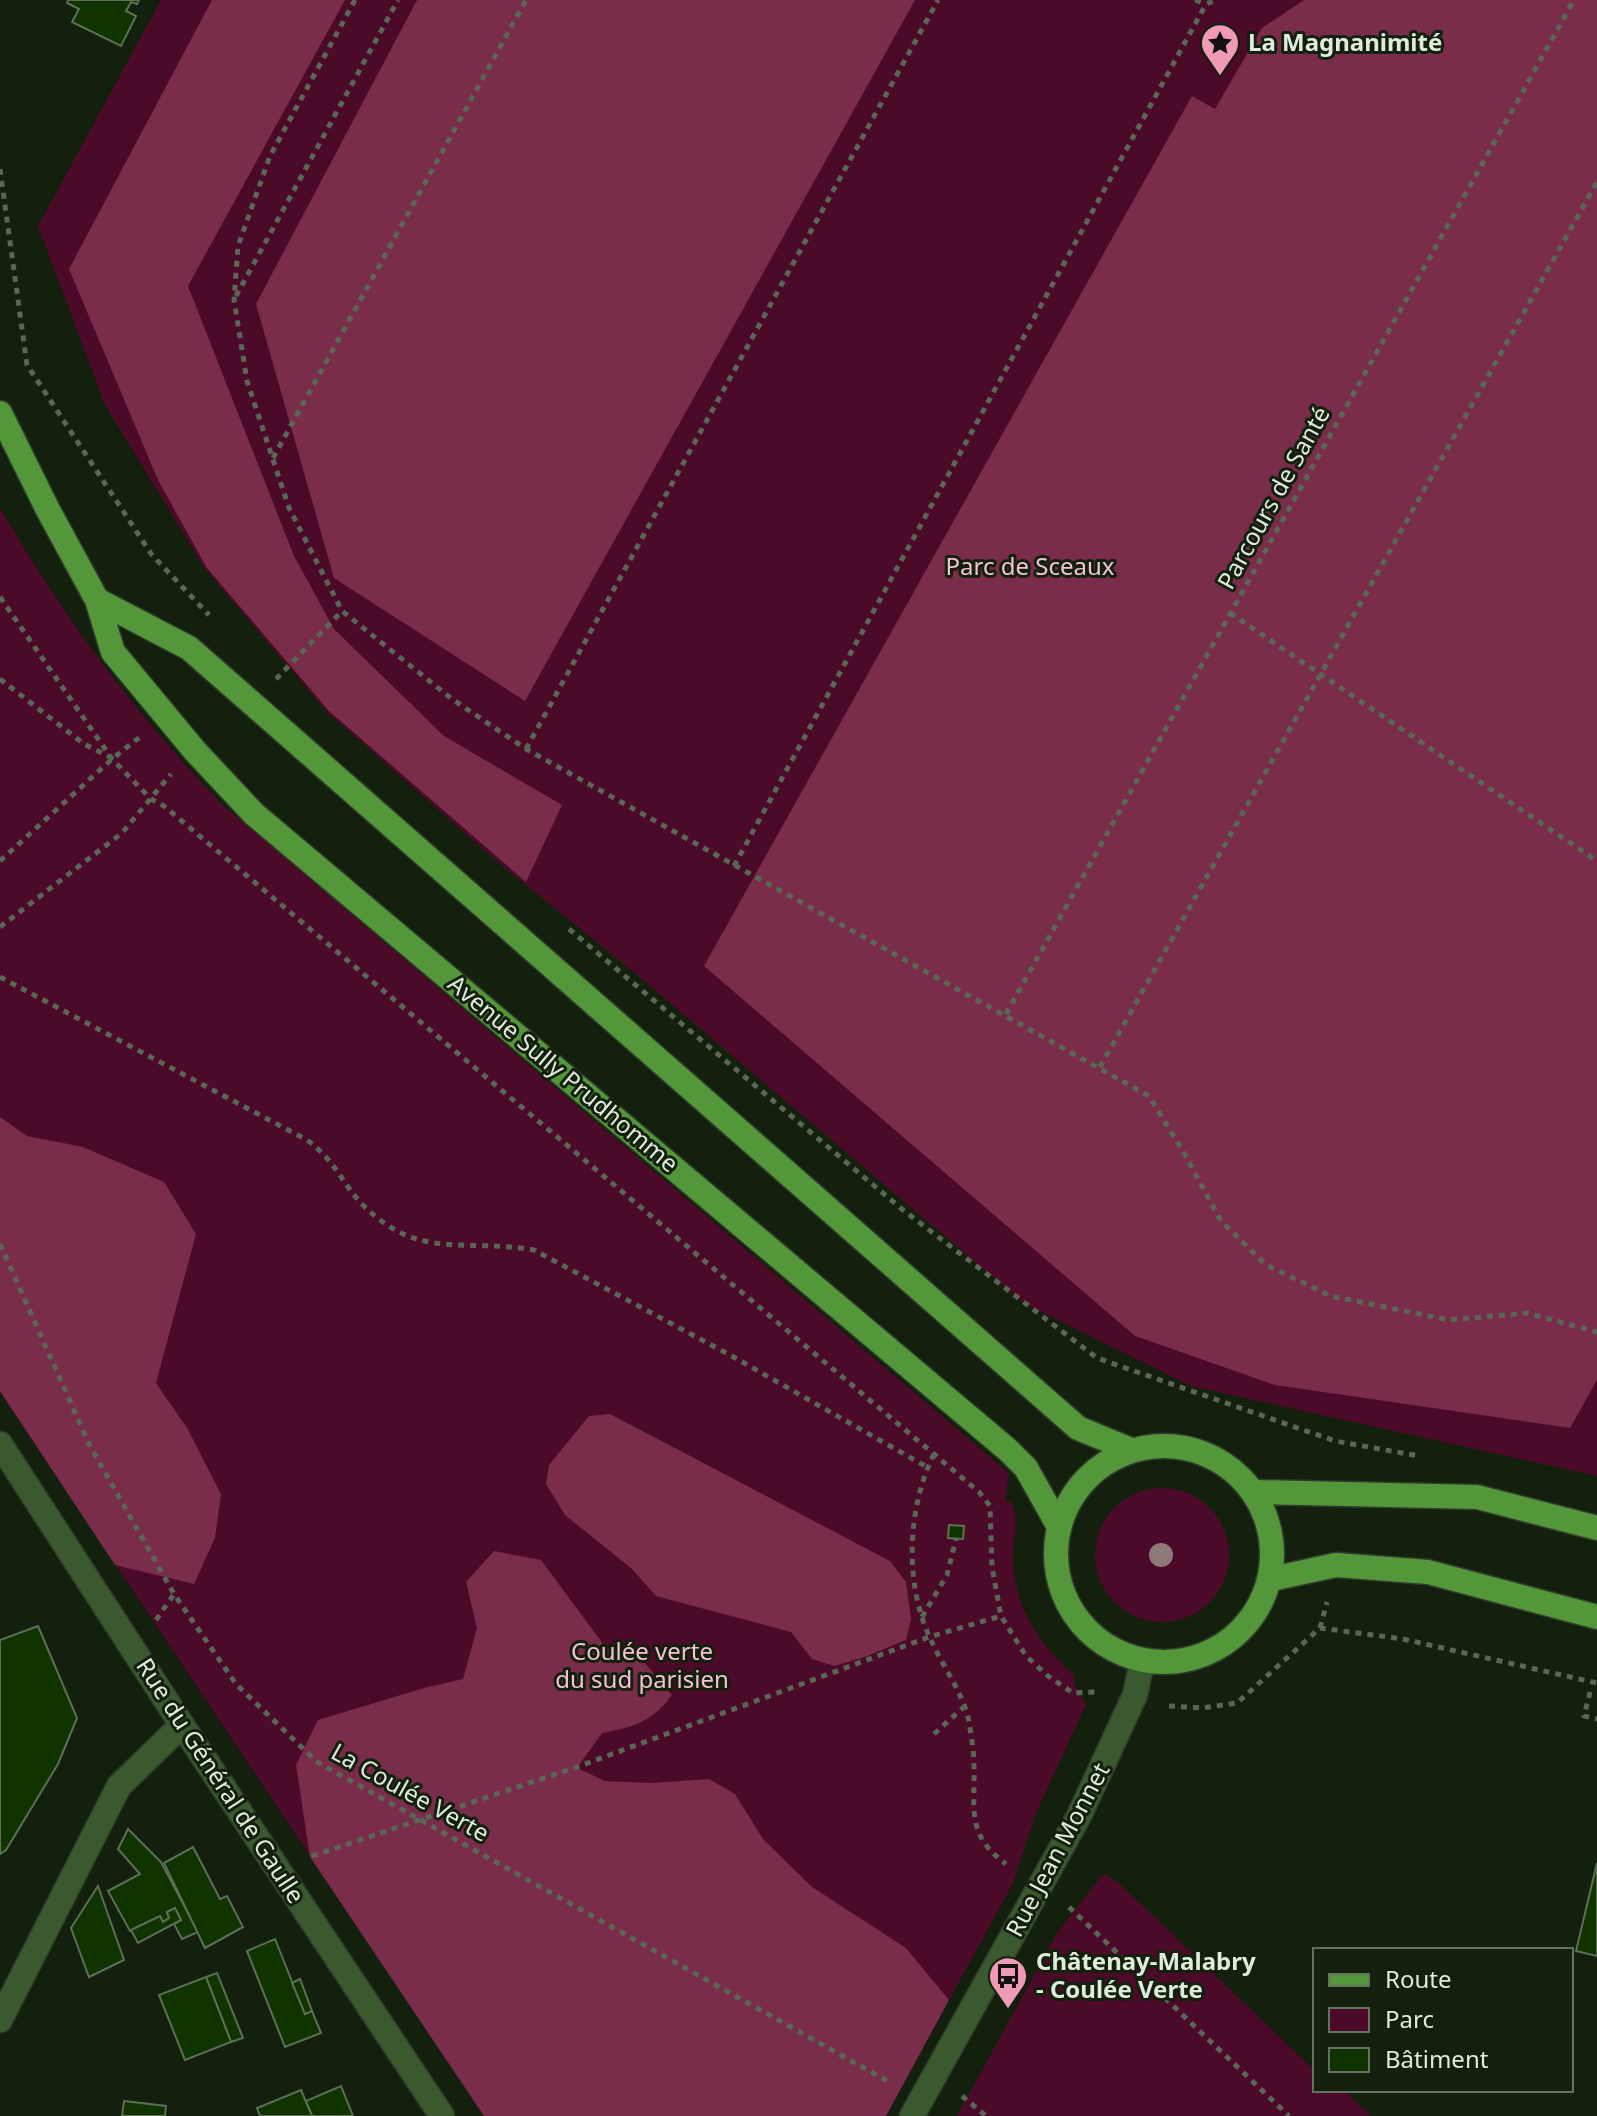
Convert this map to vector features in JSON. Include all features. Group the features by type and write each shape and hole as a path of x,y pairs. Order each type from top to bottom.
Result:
{"main road":[{"name":"Avenue Sully Prudhomme","path":"0,413 97,600 113,652 195,751 254,814 1008,1450 1026,1468 1058,1525"},
{"path":"97,600 189,648 1078,1428 1131,1450"},
{"path":"1158,1445 1188,1448 1218,1459 1255,1492 1268,1521 1273,1548 1271,1579 1261,1603 1245,1624 1207,1655 1177,1663 1142,1661 1096,1640 1065,1601 1055,1562 1058,1525 1085,1479 1117,1456 1158,1445"},
{"path":"1255,1492 1477,1497 1597,1528"},
{"path":"1271,1579 1336,1565 1428,1572 1597,1617"}],"street":[{"name":"Rue du Général de Gaulle","path":"0,1444 442,2116"},
{"name":"Rue Jean Monnet","path":"912,2116 1079,1816 1135,1695 1142,1661"},
{"path":"0,2020 119,1786 182,1725"}],"path":[{"path":"355,0 270,156 238,246 234,300 247,381 289,508 342,611 452,699 526,749 1149,1096 1221,1221 1266,1265 1331,1296 1449,1320 1527,1313 1597,1332"},
{"path":"234,300 398,0"},
{"path":"273,458 526,0"},
{"path":"526,749 938,0"},
{"path":"1195,0 1206,4"},
{"path":"734,866 1206,4 1216,0"},
{"name":"Parcours de Santé","path":"1006,1014 1574,0"},
{"path":"0,169 27,365 152,555 216,622"},
{"path":"1100,1067 1597,182"},
{"path":"0,597 112,759 151,799 164,806 979,1492 990,1506 992,1567 1001,1616 1026,1656 1048,1676 1073,1693 1086,1691"},
{"path":"267,687 342,611"},
{"path":"1230,613 1597,861"},
{"path":"265,671 274,681"},
{"path":"0,679 84,744 112,759"},
{"path":"0,861 112,759 144,734"},
{"path":"0,927 122,833 174,769"},
{"path":"565,925 903,1210 1097,1358 1335,1441"},
{"path":"0,977 307,1140 323,1151 336,1166 361,1204 396,1230 429,1243 451,1247 498,1246 534,1250 730,1355 927,1467"},
{"name":"La Coulée Verte","path":"0,1244 90,1446 174,1594 236,1684 317,1762 895,2085"},
{"path":"934,1454 927,1467 918,1503 913,1559 915,1592 929,1637 964,1707 973,1747 974,1819 978,1834 985,1846 1006,1864"},
{"path":"921,1617 947,1575 956,1539"},
{"path":"1175,1708 1237,1703 1320,1628 1330,1593"},
{"path":"277,1868 577,1767 929,1637 1001,1616"},
{"path":"1320,1628 1403,1639 1597,1683"},
{"path":"1590,1692 1584,1716 1597,1719"},
{"path":"934,1734 964,1707"},
{"path":"1067,1905 1289,2116"},
{"path":"960,2095 986,2116"}],"green space":[{"name":"Parc de Sceaux","path":"161,0 1597,0 1597,1476 1191,1386 1025,1304 630,969 500,864 328,713 205,569 105,405 38,226"},
{"path":"212,0 345,0 188,286 294,556 334,629 444,736 562,805 526,882 329,711 207,568 158,480 69,269"},
{"path":"417,0 915,0 525,701 334,578 256,304"},
{"path":"1304,0 1597,0 1597,1380 1570,1428 1275,1385 1135,1336 704,966 1192,96 1215,109 1262,28"},
{"name":"Coulée verte du sud parisien","path":"0,508 103,664 161,737 224,806 1009,1473 1005,1502 1011,1501 1014,1507 1014,1574 1023,1607 1039,1637 1074,1675 1074,1683 1086,1705 1036,1813 1012,1885 886,2116 484,2116 0,1392"},
{"path":"0,1117 27,1136 83,1147 164,1182 196,1234 156,1383 187,1428 221,1494 215,1538 194,1584 115,1565 0,1391"},
{"path":"610,1414 890,1561 906,1582 911,1619 906,1640 834,1666 812,1659 791,1632 656,1596 632,1569 565,1515 546,1484 549,1465 589,1416"},
{"path":"1162,1488 1188,1493 1210,1507 1224,1529 1229,1555 1224,1581 1210,1603 1188,1617 1162,1622 1136,1617 1114,1603 1100,1581 1095,1555 1100,1529 1114,1507 1136,1493"},
{"path":"494,1551 541,1560 606,1648 638,1655 672,1695 642,1722 602,1733 577,1768 605,1781 651,1783 709,1779 735,1794 763,1839 812,1887 906,1948 949,2000 886,2116 484,2116 310,1857 296,1765 318,1720 463,1679 477,1628 466,1582"},
{"path":"1104,1873 1120,1884 1313,2069 1313,2092 1346,2092 1371,2116 957,2116 1057,1933"}],"building":[{"path":"68,0 139,0 137,4 131,2 126,11 136,16 121,46 72,22 79,9 67,3"},
{"path":"949,1525 964,1526 963,1539 948,1538"},
{"path":"38,1626 77,1718 58,1764 6,1850 0,1854 0,1640"},
{"path":"128,1829 161,1862 198,1932 182,1939 174,1924 181,1920 175,1908 167,1912 169,1918 163,1922 160,1916 130,1931 108,1891 140,1874 118,1849"},
{"path":"193,1847 220,1899 227,1896 243,1927 205,1948 164,1863"},
{"path":"1597,1863 1597,1956 1576,1951"},
{"path":"98,1886 124,1960 89,1977 71,1928"},
{"path":"175,1908 181,1920 138,1943 131,1930 160,1916 163,1922 169,1918 167,1912"},
{"path":"275,1939 305,2014 312,2011 321,2033 285,2047 247,1951"},
{"path":"217,1973 243,2038 231,2042 206,1977"},
{"path":"206,1977 231,2042 185,2060 159,1995"},
{"path":"300,1979 312,2011 305,2014 292,1983"},
{"path":"341,2086 353,2116 312,2116 306,2101"},
{"path":"301,2090 312,2116 260,2116 257,2108"},
{"path":"124,2101 166,2106 165,2116 122,2116"}],"place":[{"name":"La Magnanimité","path":"1220,77"},
{"name":"Châtenay-Malabry - Coulée Verte","path":"1008,2010"}]}
